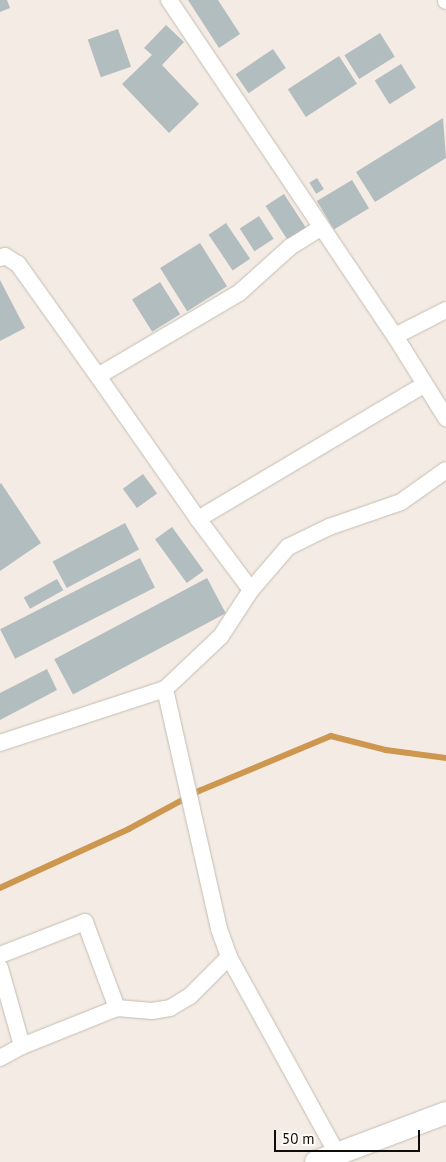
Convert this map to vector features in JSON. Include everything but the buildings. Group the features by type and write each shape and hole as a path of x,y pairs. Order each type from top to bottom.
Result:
{"main road":[{"path":"316,1162 336,1152 446,1113"}],"street":[{"path":"169,0 320,228 395,336 446,418"},
{"path":"98,376 238,293 290,247 320,228"},
{"path":"0,258 5,256 18,264 250,590"},
{"path":"395,336 446,310"},
{"path":"198,519 424,385"},
{"path":"0,743 165,688 221,636 250,590 288,547 329,527 401,502 446,470"},
{"path":"165,688 219,929 229,957 336,1152"},
{"path":"0,955 85,922 117,1008"},
{"path":"0,1058 22,1046 117,1008 152,1011 170,1008 190,996 229,957"},
{"path":"0,968 22,1046"}],"waterway":[{"path":"0,888 129,829 199,791 331,736 386,750 446,758"}]}
